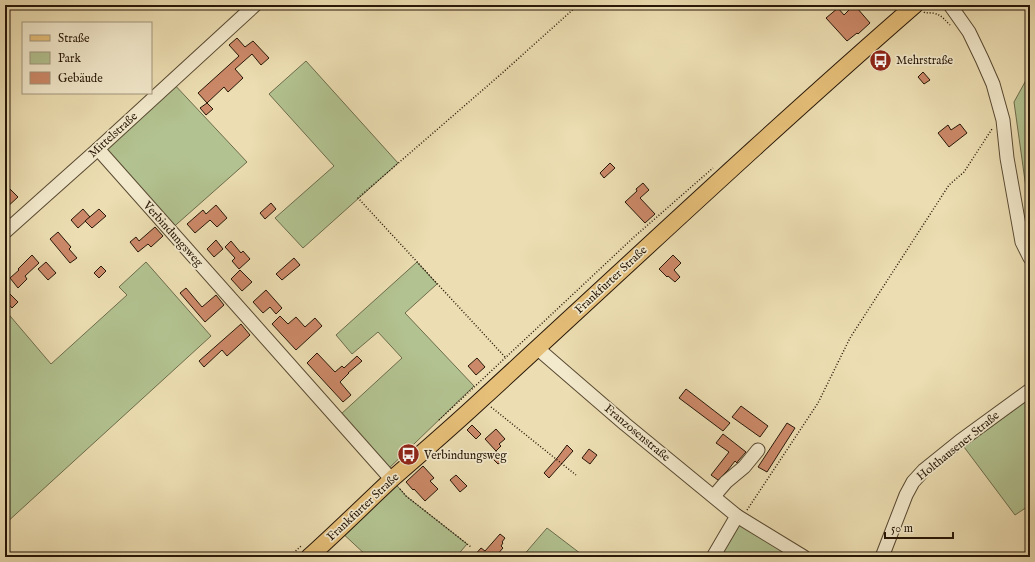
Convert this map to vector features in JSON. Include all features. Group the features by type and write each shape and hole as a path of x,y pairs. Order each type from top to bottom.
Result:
{"main road":[{"name":"Frankfurter Straße","path":"309,557 866,47 918,7"}],"street":[{"name":"Mittelstraße","path":"5,232 98,150 255,5"},
{"path":"950,5 969,32 993,84 1002,120 1007,158 1022,242 1030,258"},
{"name":"Verbindungsweg","path":"98,150 392,480"},
{"name":"Franzosenstraße","path":"537,348 625,424 739,517 804,557"},
{"name":"Holthausener Straße","path":"882,557 906,495 913,482 924,470 1030,390"},
{"path":"714,496 726,482 744,468 758,450"},
{"path":"713,557 739,517"}],"path":[{"path":"505,357 358,198 578,5"},
{"path":"918,7 925,13 933,12 939,15 953,28"},
{"path":"739,517 757,496 818,403 850,338 949,185 964,172 996,123 1002,120"},
{"path":"481,400 576,475"},
{"path":"392,480 406,496 471,547"}],"green space":[{"path":"306,61 398,163 303,248 275,218 334,166 269,94"},
{"path":"1030,73 1030,205 1027,195 1014,102"},
{"path":"172,82 247,162 169,231 98,149"},
{"path":"146,262 211,336 5,524 5,310 51,364 127,295 119,287"},
{"path":"417,262 437,284 405,313 474,386 385,472 340,415 402,358 378,332 352,354 336,335"},
{"path":"1030,398 1030,505 1015,515 964,447"},
{"path":"392,480 406,496 467,544 456,557 368,557 339,530"},
{"path":"740,524 798,557 716,557"},
{"path":"547,528 585,557 522,557"}],"building":[{"path":"853,6 856,9 857,8 870,23 858,34 857,33 847,41 826,18 838,8 844,15"},
{"path":"237,38 245,47 253,41 269,58 261,65 252,54 235,69 243,78 228,92 224,87 207,103 198,93 239,56 229,45"},
{"path":"923,72 930,80 924,84 918,77"},
{"path":"207,103 213,109 206,115 200,108"},
{"path":"960,124 967,133 949,147 938,133 948,125 951,130"},
{"path":"610,163 615,168 604,178 600,173"},
{"path":"643,183 649,190 640,198 655,214 645,223 625,202"},
{"path":"5,184 18,197 5,209"},
{"path":"271,203 276,209 265,219 260,213"},
{"path":"216,205 227,218 217,227 210,220 195,233 187,224 203,210 206,214"},
{"path":"83,209 90,217 78,228 71,220"},
{"path":"99,209 106,216 92,228 85,221"},
{"path":"155,227 163,236 151,247 148,244 138,252 130,242 136,237 139,241"},
{"path":"58,232 71,247 69,249 77,258 70,263 50,239"},
{"path":"216,240 223,249 214,257 207,249"},
{"path":"231,241 241,253 243,251 250,259 239,269 232,261 235,258 225,247"},
{"path":"32,255 39,263 25,276 27,279 18,288 10,278"},
{"path":"673,255 681,263 674,270 680,277 675,282 659,269"},
{"path":"294,258 300,265 282,280 276,274"},
{"path":"46,262 56,273 48,280 38,269"},
{"path":"101,266 106,271 99,278 94,273"},
{"path":"240,270 252,282 242,291 231,279"},
{"path":"186,288 202,307 216,295 224,305 205,322 180,293"},
{"path":"266,290 282,308 276,314 270,307 263,313 253,302"},
{"path":"10,294 18,302 12,308 5,300"},
{"path":"280,316 288,324 296,317 305,327 315,318 322,326 296,350 272,324"},
{"path":"241,324 250,335 227,356 222,350 204,367 199,361"},
{"path":"317,353 335,372 342,366 344,368 357,356 362,361 340,382 351,395 343,402 307,363"},
{"path":"477,358 485,367 476,375 468,366"},
{"path":"686,389 730,423 723,431 679,398"},
{"path":"741,406 768,426 760,437 732,417"},
{"path":"787,423 795,428 767,472 758,467"},
{"path":"472,425 481,434 476,439 467,430"},
{"path":"496,429 505,439 499,444 501,446 496,451 485,439"},
{"path":"723,434 746,452 737,463 735,461 718,480 711,475 729,452 716,443"},
{"path":"567,445 573,451 549,478 544,473"},
{"path":"589,449 597,455 590,464 582,458"},
{"path":"496,451 504,460 498,464 490,456"},
{"path":"423,466 434,478 430,481 438,489 425,501 406,482"},
{"path":"456,475 467,486 460,492 450,480"},
{"path":"500,534 505,538 501,546 503,548 495,557 473,557 481,548 485,551"}],"place":[{"name":"Mehrstraße","path":"880,60"},
{"name":"Verbindungsweg","path":"409,455"}]}
